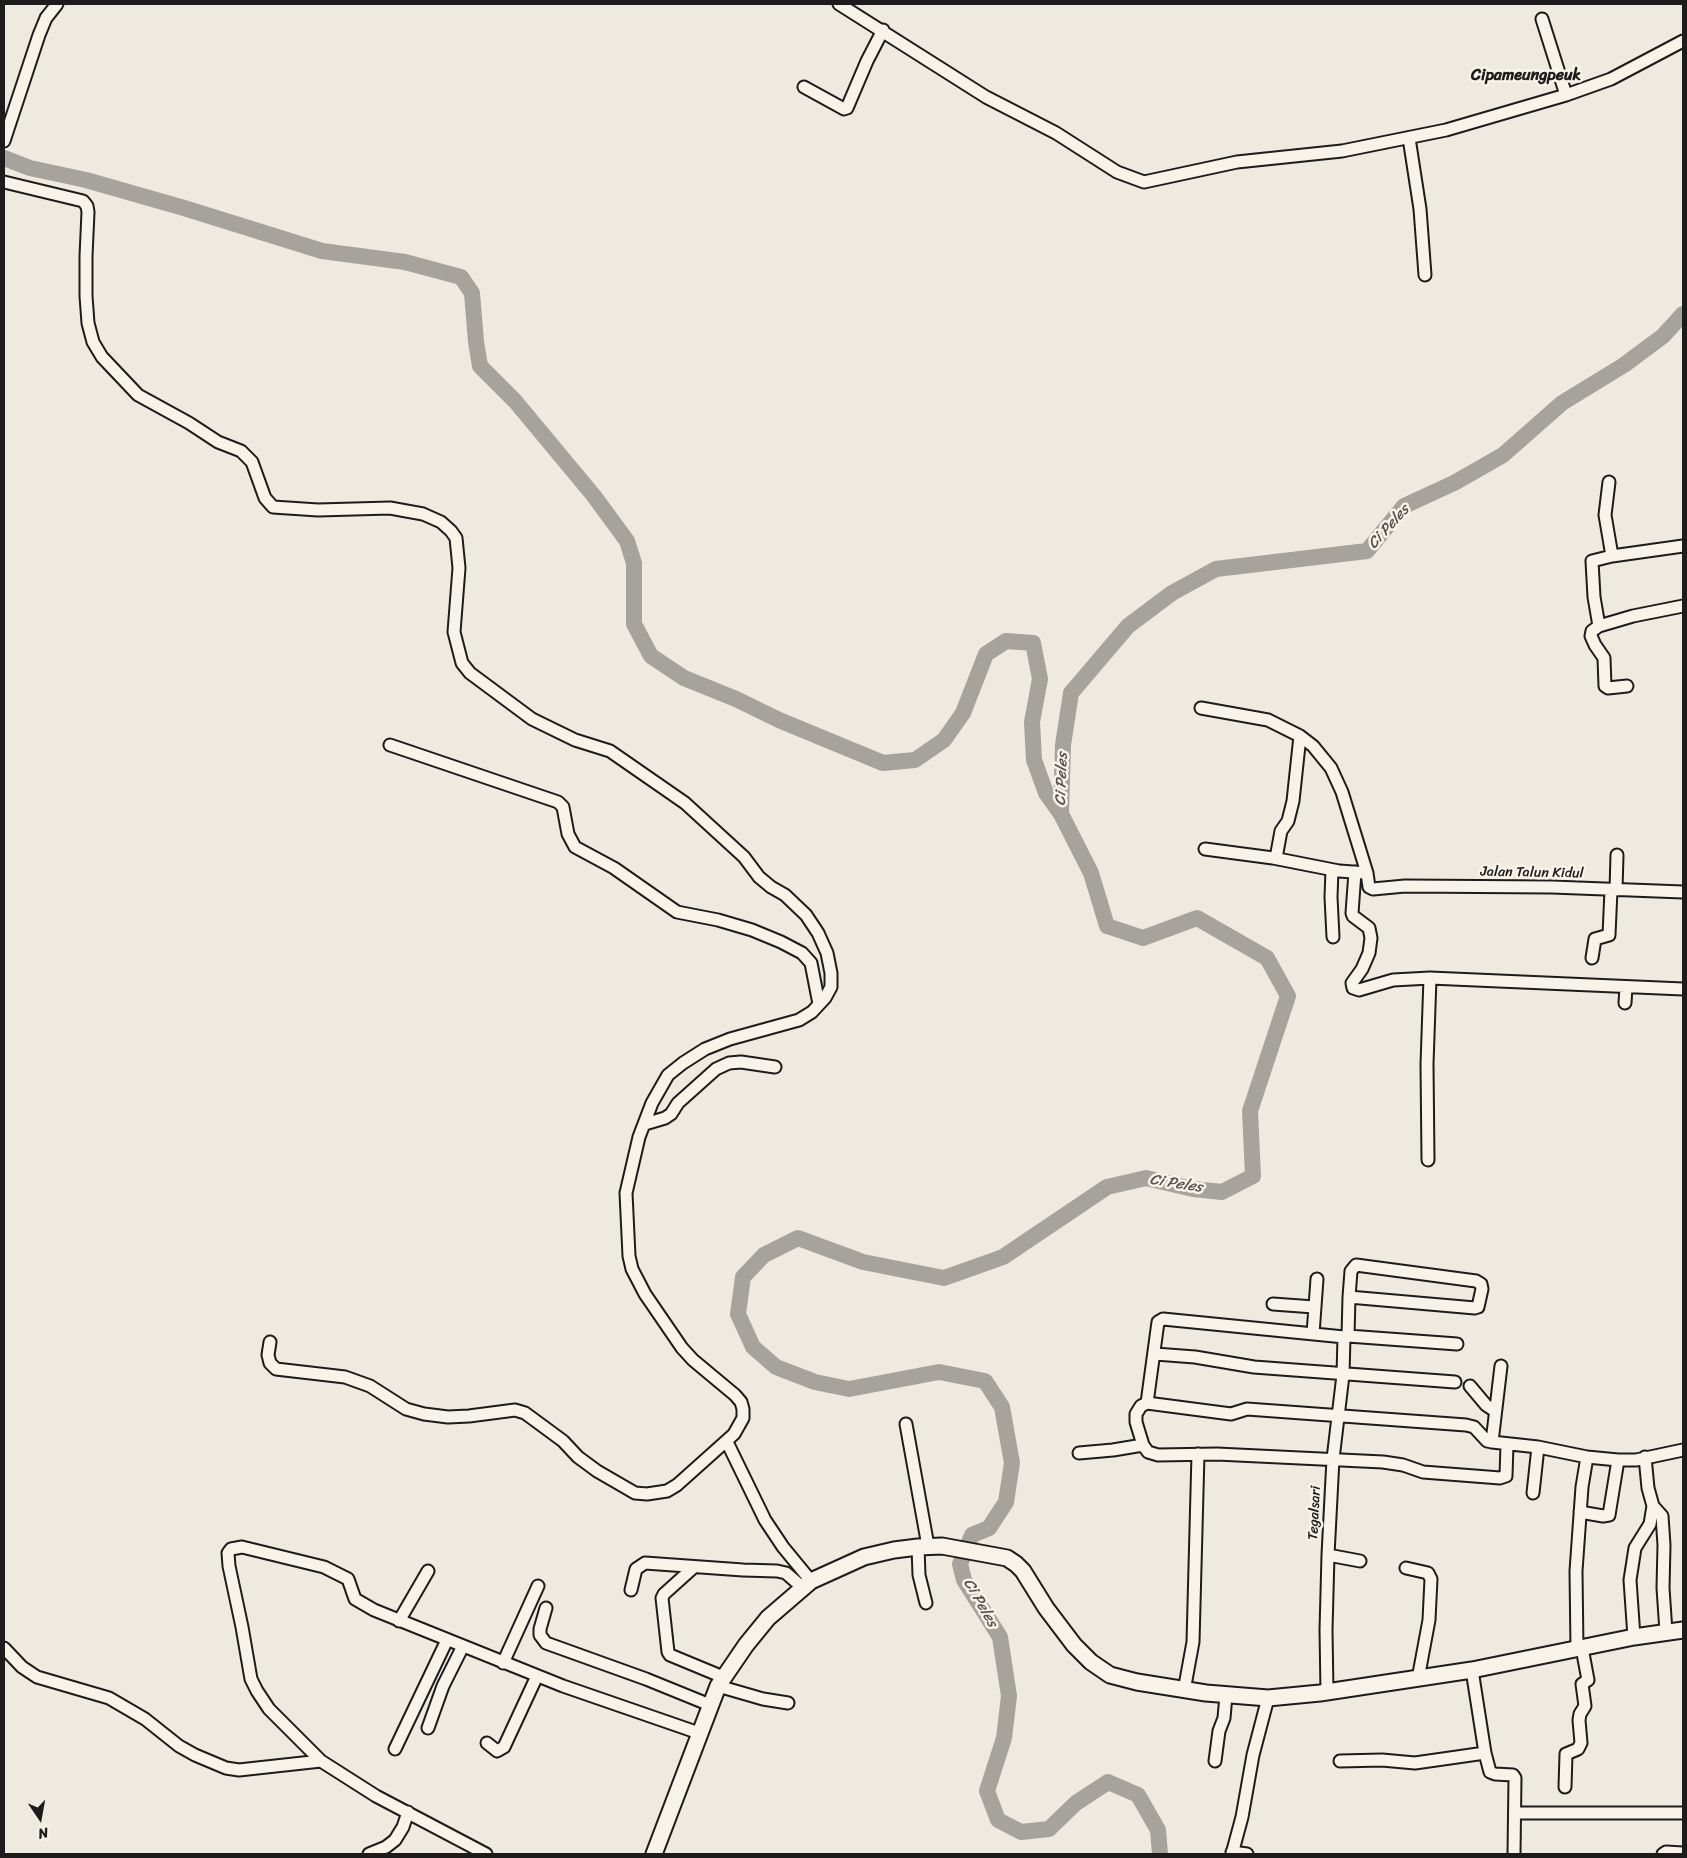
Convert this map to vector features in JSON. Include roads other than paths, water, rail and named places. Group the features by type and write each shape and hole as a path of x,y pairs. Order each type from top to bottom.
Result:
{"main road":[{"path":"654,1854 720,1682 746,1645 768,1618 807,1584 864,1558 894,1550 929,1546 1008,1558 1016,1564 1068,1638 1090,1662 1110,1675 1184,1691 1268,1698 1327,1692 1472,1670 1634,1637 1683,1630"}],"street":[{"path":"4,140 39,35 46,18 56,4"},
{"path":"839,4 883,30 986,97 1056,133 1116,172 1144,182 1238,162 1342,151 1446,130 1566,95 1627,72 1683,41"},
{"path":"1542,19 1566,95"},
{"path":"804,87 847,108 867,61 883,30"},
{"path":"1409,138 1420,209 1425,275"},
{"path":"4,182 83,201 87,206 86,296 88,323 92,342 102,357 138,395 189,423 218,442 241,451 252,462 264,498 274,507 318,510 390,508 423,514 440,522 456,538 459,555 459,588 454,632 462,663 470,673 532,719 575,740 610,751 685,803 744,857 759,877 771,888 785,895 806,915 818,933 827,953 831,973 831,987 825,998 812,1012 799,1020 730,1039 705,1049 683,1063 668,1075 652,1103 639,1137 626,1193 629,1256 632,1269 645,1294 682,1348 741,1402 742,1418 734,1434 727,1442 667,1491 647,1494 635,1493 597,1471 526,1413 515,1410 448,1417 424,1414 406,1409 370,1386 345,1377 276,1369 270,1362 268,1355 270,1342"},
{"path":"1609,482 1605,515 1612,556"},
{"path":"1599,626 1592,562 1594,560 1683,546"},
{"path":"1627,686 1608,688 1604,684 1604,658 1595,645 1592,631 1599,626 1662,609 1683,606"},
{"path":"1201,708 1268,720 1300,736 1313,746 1331,768 1342,792 1367,873 1332,870 1276,858 1205,849"},
{"path":"1276,858 1280,831 1288,821 1293,801 1300,736"},
{"path":"390,745 558,802 563,806 568,834 576,847 614,868 677,912 718,920 752,930 802,953 811,963 820,1004"},
{"path":"1592,958 1595,938 1608,935 1617,856"},
{"path":"1332,870 1332,937"},
{"path":"1355,872 1352,913 1369,928 1372,938 1369,953 1362,969 1352,983 1353,988 1359,990 1393,980 1430,978 1683,989"},
{"name":"Jalan Talun Kidul","path":"1367,873 1370,887 1373,889 1499,886 1683,892"},
{"path":"1428,1160 1427,1064 1430,978"},
{"path":"1625,1003 1626,987"},
{"path":"645,1124 665,1118 671,1114 678,1103 716,1068 729,1063 741,1062 775,1068"},
{"name":"Tegalsari","path":"1327,1692 1326,1630 1333,1459 1343,1375 1346,1337 1349,1297 1351,1271 1356,1266 1476,1281 1481,1284 1482,1289 1478,1307 1475,1308 1349,1297"},
{"path":"1313,1334 1317,1279"},
{"path":"1273,1304 1314,1307"},
{"path":"1147,1403 1158,1322 1163,1319 1346,1337 1457,1344"},
{"path":"1154,1354 1195,1357 1254,1367 1455,1382"},
{"path":"1492,1442 1501,1366"},
{"path":"1470,1386 1486,1405 1495,1411"},
{"path":"1508,1444 1506,1476 1504,1478 1423,1472 1402,1465 1383,1462 1198,1454 1158,1455 1148,1452 1143,1445 1136,1422 1136,1414 1141,1406 1147,1403 1231,1414 1247,1409 1466,1425 1474,1427 1487,1441 1538,1447 1587,1457 1618,1460 1636,1460 1683,1450"},
{"path":"906,1424 929,1546 919,1574 926,1603"},
{"path":"727,1442 765,1520 807,1584"},
{"path":"1079,1453 1143,1445"},
{"path":"1534,1493 1538,1447"},
{"path":"1184,1691 1193,1642 1198,1454"},
{"path":"1565,1787 1566,1754 1578,1749 1581,1743 1579,1720 1585,1706 1582,1685 1588,1680 1579,1648 1576,1571 1582,1487 1587,1457"},
{"path":"1634,1637 1630,1580 1635,1548 1650,1524 1653,1506 1648,1488 1645,1458"},
{"path":"1580,1512 1603,1516 1609,1515 1618,1460"},
{"path":"1653,1506 1662,1516 1666,1632"},
{"path":"486,1854 376,1796 322,1761 269,1709 253,1684 229,1566 228,1553 231,1549 242,1547 324,1567 348,1579 355,1599 374,1610 563,1686 699,1734"},
{"path":"1328,1555 1360,1561"},
{"path":"631,1590 636,1569 645,1563 777,1571 786,1573 807,1584"},
{"path":"694,1567 662,1598 668,1652 670,1655 720,1682 763,1699 788,1703"},
{"path":"1406,1568 1415,1568 1428,1572 1431,1578 1429,1620 1418,1679"},
{"path":"399,1621 428,1571"},
{"path":"503,1663 538,1586"},
{"path":"546,1608 540,1630 540,1635 546,1644 646,1679 710,1705"},
{"path":"395,1748 448,1640"},
{"path":"428,1728 443,1686 463,1646"},
{"path":"4,1648 22,1667 37,1677 109,1698 145,1719 179,1746 226,1768 239,1770 322,1761"},
{"path":"1472,1670 1485,1753 1490,1772 1508,1774 1515,1777 1514,1854"},
{"path":"487,1743 497,1750 504,1747 537,1676"},
{"path":"1215,1761 1219,1730 1224,1718 1226,1695"},
{"path":"1247,1854 1232,1853 1242,1817 1253,1755 1268,1698"},
{"path":"1340,1762 1382,1760 1414,1763 1485,1753"},
{"path":"369,1854 386,1847 395,1840 403,1827 408,1812"},
{"path":"1515,1813 1683,1813"},
{"path":"1663,1854 1666,1852 1683,1853"}],"waterway":[{"path":"4,158 30,168 86,180 184,208 322,251 405,262 461,277 472,293 480,366 515,401 594,496 627,541 634,563 634,624 651,656 684,678 883,763 915,760 944,740 963,713 986,654 1006,641 1033,643 1040,679 1032,722 1034,760 1046,793 1061,814"},
{"name":"Ci Peles","path":"1160,1854 1158,1830 1138,1795 1108,1782 1076,1803 1049,1829 1021,1832 998,1820 987,1791 1004,1738 1009,1696 1000,1637 964,1580 960,1564 972,1535 989,1528 1006,1502 1012,1463 1002,1407 985,1381 939,1372 849,1389 815,1382 776,1367 753,1347 738,1314 743,1277 764,1255 798,1238 863,1262 944,1278 1003,1257 1107,1187 1146,1178 1193,1189 1222,1192 1253,1176 1250,1111 1288,996 1267,958 1197,918 1143,938 1107,926 1091,873 1061,814 1063,745 1071,693 1128,626 1172,593 1216,569 1367,551 1404,506 1454,483 1503,455 1562,403 1624,365 1663,336 1683,314"}],"district":[{"name":"Cipameungpeuk","path":"1526,76"}]}
